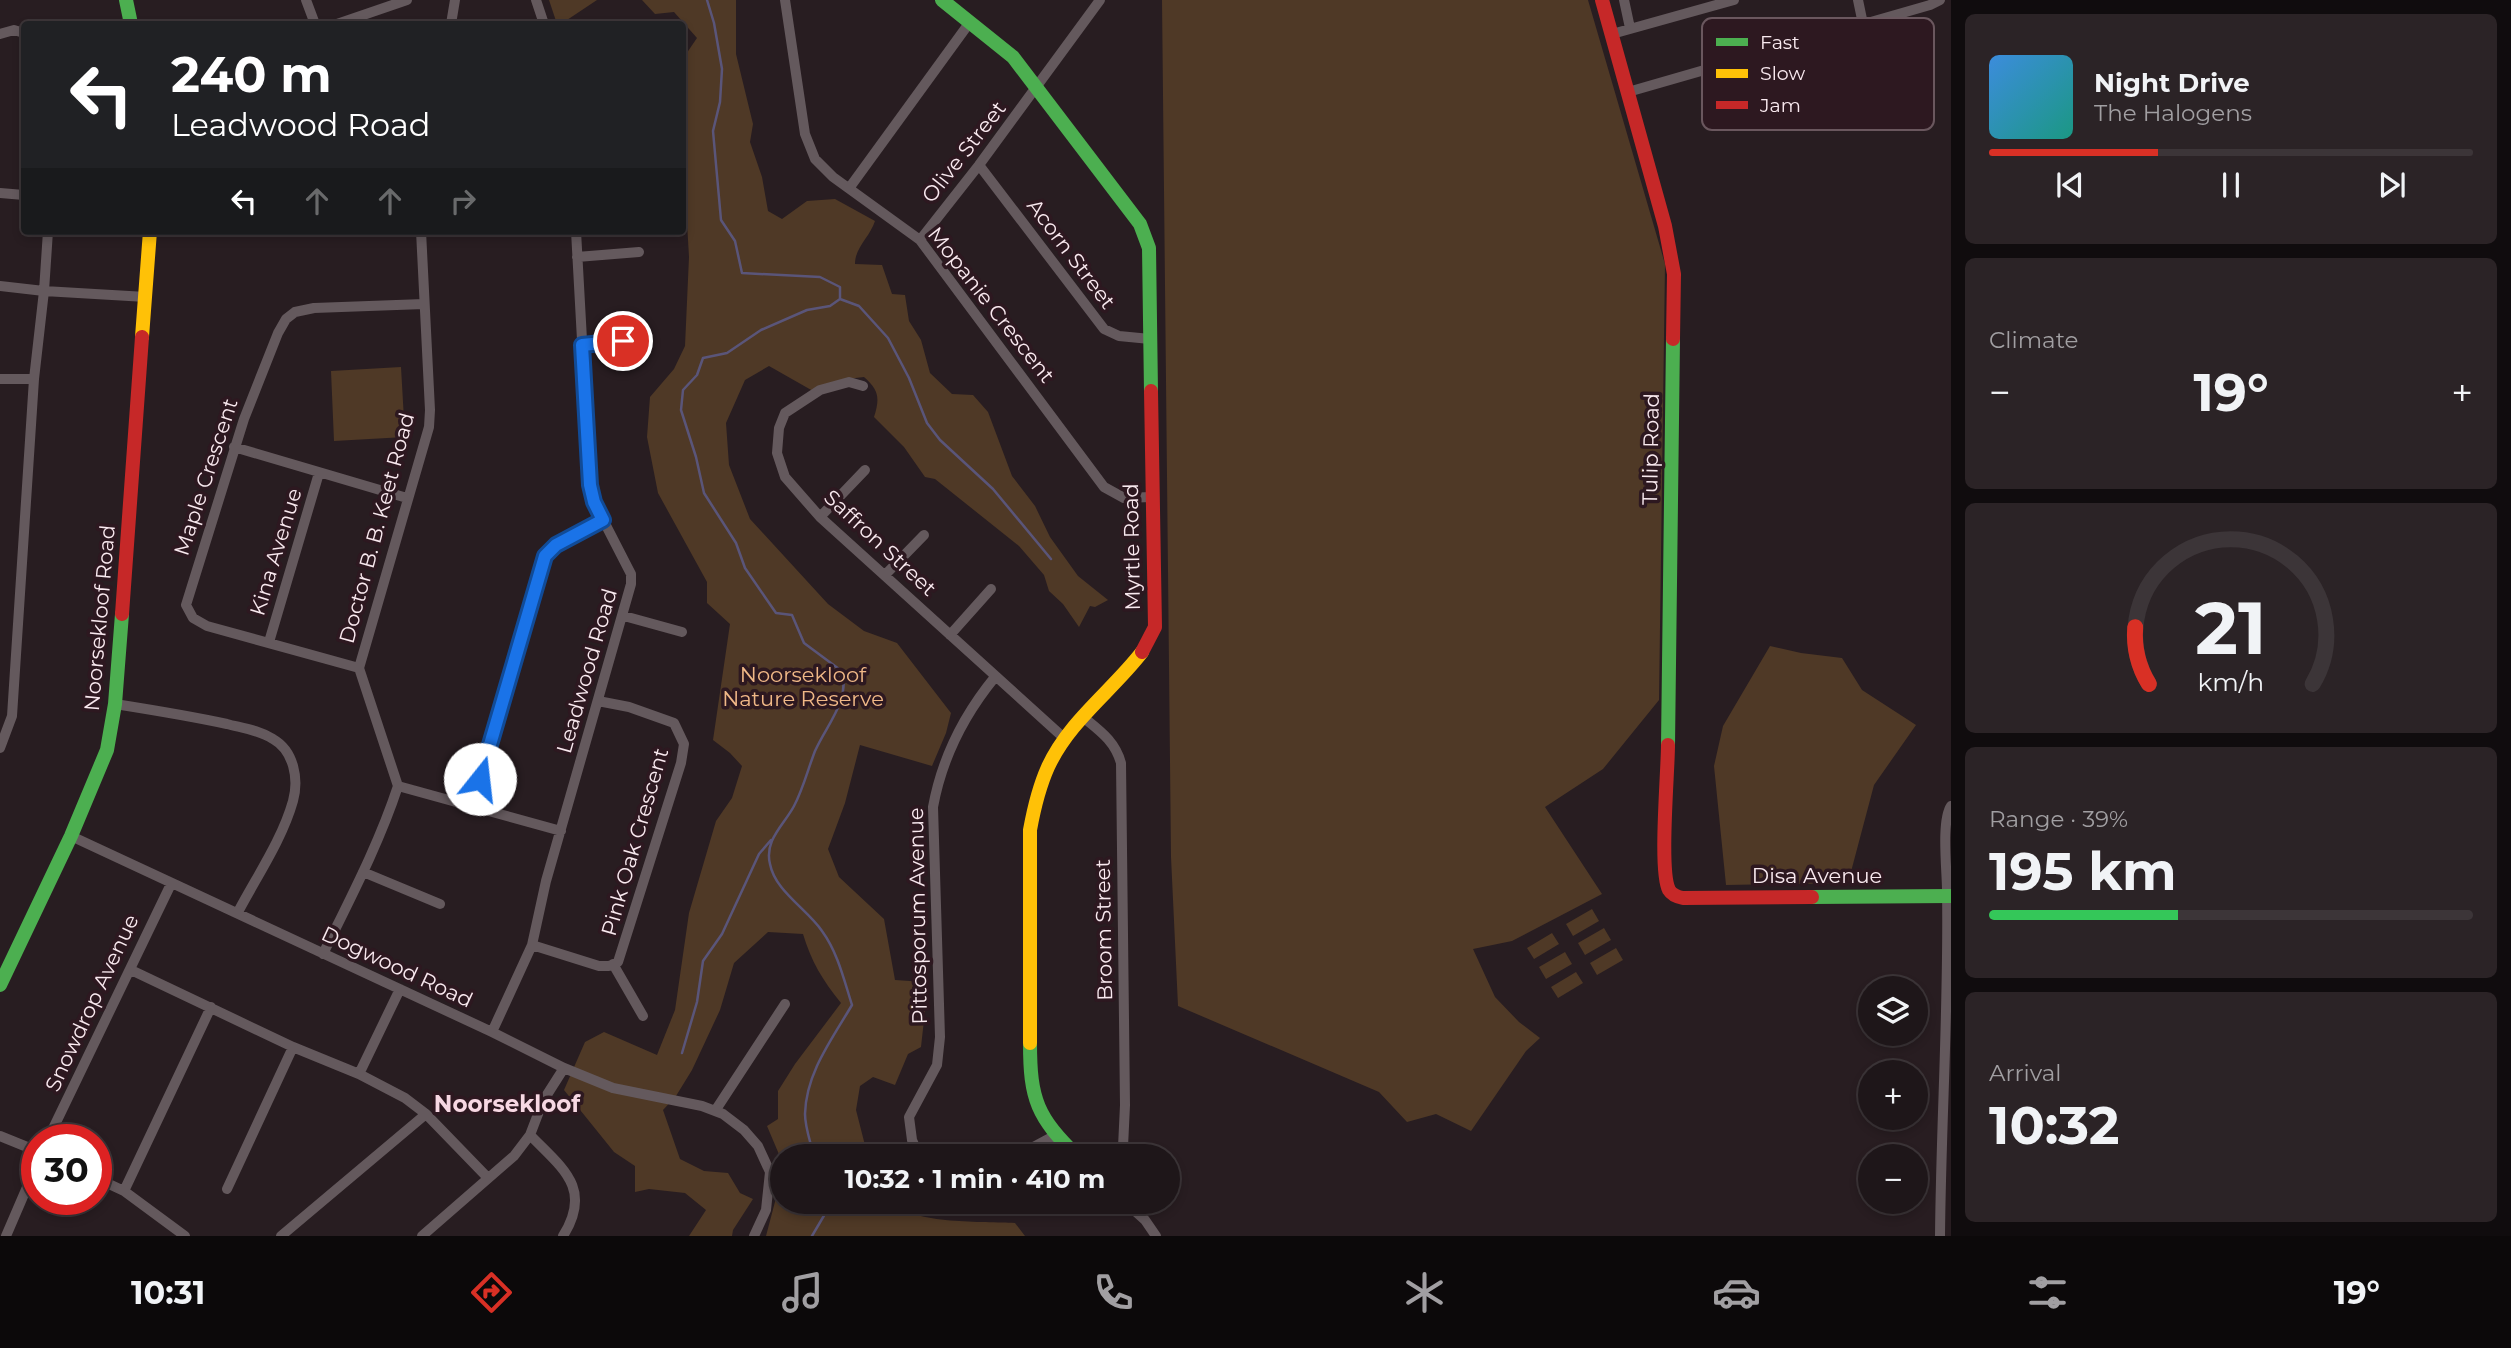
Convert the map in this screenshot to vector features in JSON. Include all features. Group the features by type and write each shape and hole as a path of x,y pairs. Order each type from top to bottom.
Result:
{"street":[{"path":"127,0 130,21"},
{"path":"306,0 314,21"},
{"path":"346,21 407,0"},
{"path":"451,21 454,0"},
{"path":"536,0 543,21"},
{"name":"Mopanie Crescent","path":"785,0 807,141 815,159 823,169 920,240 1100,482 1124,498 1151,497"},
{"name":"Myrtle Road","path":"942,0 1013,57 1144,233 1149,248 1155,627 1144,650 1064,738 1047,765 1035,797 1030,830 1030,1076 1038,1111 1065,1144"},
{"name":"Olive Street","path":"920,240 979,165 1100,0"},
{"name":"Tulip Road","path":"1602,0 1665,226 1674,274 1668,778 1664,859 1669,890 1677,897 1683,898"},
{"path":"1624,0 1630,29"},
{"path":"1612,34 1702,4 1734,0"},
{"path":"1858,0 1862,18"},
{"path":"1884,18 1940,0"},
{"path":"850,187 970,22"},
{"path":"0,34 14,30 21,32"},
{"path":"1628,92 1702,71"},
{"name":"Acorn Street","path":"979,165 1104,329 1119,336 1150,339"},
{"path":"0,193 21,195"},
{"path":"0,748 12,716 34,379 48,235"},
{"name":"Noorsekloof Road","path":"0,985 71,836 107,750 115,704 136,392 150,235"},
{"name":"Doctor B. B. Keet Road","path":"398,786 359,668 429,427 421,235"},
{"name":"Leadwood Road","path":"492,1032 532,945 561,831 631,584 631,574 594,502 590,485 576,235"},
{"path":"577,257 639,252"},
{"path":"0,286 44,292 146,297"},
{"name":"Maple Crescent","path":"359,668 200,623 188,612 186,605 234,447 278,333 290,316 300,310 314,308 425,304"},
{"path":"582,345 643,339"},
{"path":"0,379 34,379"},
{"name":"Saffron Street","path":"863,386 849,382 820,390 785,414 779,428 777,453 785,477 820,517 1064,738"},
{"path":"234,447 407,498"},
{"path":"820,517 865,470"},
{"name":"Kina Avenue","path":"269,642 319,473"},
{"path":"472,805 545,556 556,545 603,520"},
{"path":"886,575 924,535"},
{"path":"950,635 991,589"},
{"path":"624,616 682,632"},
{"name":"Pittosporum Avenue","path":"914,1144 909,1117 937,1065 940,1037 933,807 938,781 961,725 995,677"},
{"name":"Pink Oak Crescent","path":"532,945 599,966 613,964 622,957 684,748 680,732 670,721 629,707 598,701"},
{"path":"115,704 184,714 251,730 274,739 286,751 293,766 296,783 285,826 238,912"},
{"name":"Broom Street","path":"1083,717 1105,734 1114,745 1121,763 1123,1144"},
{"path":"323,954 363,872 398,786 561,831"},
{"path":"1940,1236 1946,1166 1949,896 1947,826 1948,810 1951,806"},
{"name":"Dogwood Road","path":"71,836 171,884 238,912 564,1068 613,1088 723,1114 744,1130 766,1160 770,1172 768,1201 754,1236"},
{"path":"363,872 440,904"},
{"name":"Snowdrop Avenue","path":"55,1124 171,884"},
{"name":"Disa Avenue","path":"1683,898 1949,896"},
{"path":"613,964 643,1016"},
{"path":"131,970 293,1047 359,1074 405,1098 426,1114 488,1178"},
{"path":"359,1074 400,989"},
{"path":"715,1111 785,1004"},
{"path":"124,1191 211,1007"},
{"path":"227,1189 293,1047"},
{"path":"422,1236 514,1156 530,1135 543,1101 564,1068"},
{"path":"281,1236 426,1114"},
{"path":"530,1135 563,1169 575,1187 576,1207 563,1236"},
{"path":"1039,1144 1056,1135"},
{"path":"0,1136 21,1145"},
{"path":"112,1185 124,1191 185,1236"},
{"path":"6,1236 21,1201"},
{"path":"1138,1214 1156,1236"}],"green space":[{"path":"549,0 597,0 566,21 556,21"},
{"name":"Noorsekloof Nature Reserve","path":"642,0 736,0 736,54 753,124 750,142 762,177 768,211 782,219 807,201 835,199 875,221 857,252 855,264 882,265 892,294 905,295 909,321 921,340 930,373 952,394 973,395 988,412 1012,476 1035,506 1050,537 1078,576 1108,600 1095,607 1090,606 1079,627 1063,604 1049,591 1044,575 1019,546 935,479 925,477 904,447 874,417 877,395 864,377 847,379 813,391 769,366 745,380 726,423 729,465 750,519 828,604 864,631 897,643 951,713 932,766 860,745 845,803 828,849 839,877 884,919 895,980 924,982 926,1002 921,1047 908,1054 895,1085 873,1077 860,1086 856,1110 865,1144 775,1144 767,1126 778,1119 778,1091 841,1003 818,970 803,934 768,932 734,963 720,1010 692,1070 676,1096 663,1110 680,1159 704,1171 728,1173 740,1193 753,1199 732,1236 689,1236 706,1210 685,1193 649,1189 635,1192 635,1166 614,1152 564,1090 585,1042 604,1032 657,1055 675,1010 689,913 716,821 732,798 742,766 713,740 730,624 707,603 707,582 658,493 647,437 650,397 674,369 685,346 689,257 686,204 686,54 697,38 686,26 686,21 682,21 674,12 655,14"},
{"path":"1162,0 1588,0 1665,264 1659,700 1603,769 1545,807 1602,894 1512,941 1473,949 1495,997 1519,1022 1540,1038 1526,1051 1471,1131 1436,1114 1407,1122 1379,1092 1178,1006 1171,857"},
{"path":"401,367 405,437 334,441 331,371"},
{"path":"1770,646 1842,658 1862,690 1916,725 1874,785 1848,883 1726,885 1714,766 1723,726"},
{"path":"1592,909 1599,921 1573,936 1566,924"},
{"path":"1604,928 1611,940 1585,955 1578,943"},
{"path":"1552,933 1559,944 1534,959 1527,948"},
{"path":"1616,948 1623,960 1597,975 1590,963"},
{"path":"1565,952 1572,964 1546,979 1539,967"},
{"path":"1576,972 1583,983 1558,998 1551,987"},
{"name":"Noorsekloof Nature Reserve","path":"772,1214 914,1214 968,1222 1015,1223 1025,1236 766,1236"}],"waterway":[{"path":"707,0 722,69 720,102 713,131 721,220 735,241 742,273 820,277 840,287 840,299 830,306 807,310 761,330 727,353 703,358 697,375 683,390 681,410 704,493 736,543 745,568 776,613 792,615 804,643 843,672 840,704 815,751 794,806 772,840 769,855 778,883 828,939 852,1005 821,1057 810,1084 805,1119 811,1144"},
{"path":"840,299 859,306 888,338 909,378 927,423 940,440 993,489 1051,559"},
{"path":"682,1053 697,1002 703,961 722,934 759,854 771,840"},
{"path":"812,1236 825,1214"}],"traffic: fast":[{"path":"126,0 130,21"},
{"path":"942,0 1013,57 1140,224 1149,248 1151,391"},
{"path":"1668,745 1673,339"},
{"path":"0,985 71,836 107,750 115,704 122,614"},
{"path":"1812,897 1951,896"},
{"path":"1030,1043 1034,1094 1045,1118 1065,1144"}],"traffic: slow":[{"path":"142,337 150,235"},
{"path":"1030,1043 1030,830 1037,798 1048,767 1067,735 1142,652"}],"traffic: jam":[{"path":"1602,0 1665,226 1674,274 1673,339"},
{"path":"122,614 142,337"},
{"path":"1142,652 1155,627 1151,391"},
{"path":"1668,745 1664,843 1666,879 1670,892 1683,898 1812,897"}],"district":[{"name":"Noorsekloof","path":"507,1104"}],"route":[{"path":"480,779 545,556 556,545 603,520 594,502 590,485 582,345 623,341"}]}
